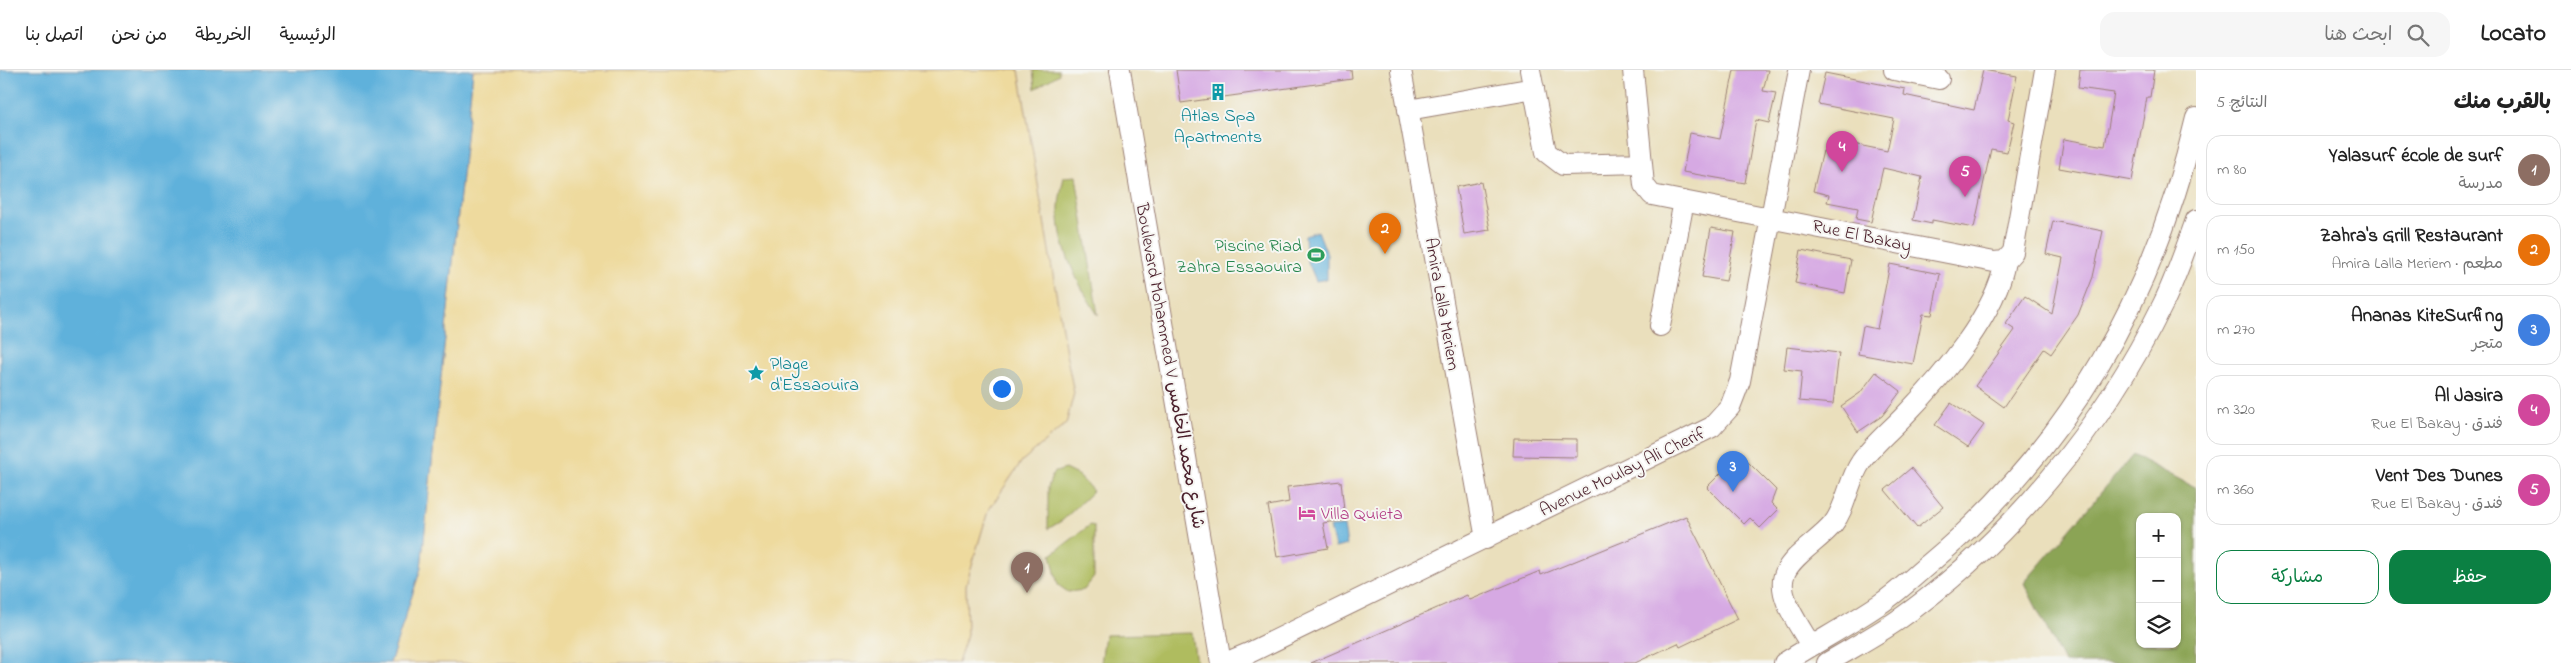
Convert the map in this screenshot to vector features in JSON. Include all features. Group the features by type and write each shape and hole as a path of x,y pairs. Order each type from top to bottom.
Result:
{"street":[{"name":"Boulevard Mohammed V شارع محمد الخامس","path":"1120,70 1223,663"},
{"name":"Amira Lalla Meriem","path":"1401,70 1486,539"},
{"name":"Rue El Bakay","path":"1633,70 1644,185 1652,195 1773,217 1994,262 2004,261"},
{"name":"Avenue Moulay Ali Cherif","path":"1223,663 1250,654 1712,428 1730,407 1740,381 1773,217 1799,70"},
{"path":"1894,70 1939,79"},
{"path":"1811,646 1784,594 1785,573 1833,523 1844,502 1850,480 1862,461 1918,402 1969,339 2002,277 2004,261 2013,252 2045,70"},
{"path":"1408,110 1532,79 1546,152 1555,161 1563,165 1642,163"},
{"path":"1784,663 1881,603 1944,551 1988,511 2040,452 2090,380 2139,291 2157,249 2187,156 2196,118"},
{"path":"1660,326 1684,201"},
{"path":"1827,663 1898,620 1962,568 2007,526 2060,466 2112,394 2139,348 2163,303 2196,220"}],"green space":[{"path":"1033,70 1059,70 1059,74 1035,89"},
{"path":"1076,176 1098,315 1076,278 1061,236 1059,204 1064,177"},
{"path":"2133,455 2196,488 2196,663 2064,663 2024,583"},
{"path":"1065,469 1079,476 1093,491 1063,520 1048,529 1048,487 1053,473"},
{"path":"1090,525 1094,526 1094,577 1084,590 1068,592 1058,585 1051,555"},
{"path":"1192,633 1196,663 1101,663 1105,635"}],"sand":[{"name":"Plage d'Essaouira","path":"473,70 1019,70 1074,393 1066,424 1022,461 988,511 966,585 967,634 958,663 390,663 421,568"}],"water":[{"path":"0,70 473,70 421,568 390,663 0,663"},
{"name":"Piscine Riad Zahra Essaouira","path":"1318,231 1327,254 1327,279 1316,281 1306,257 1305,235"},
{"path":"1344,526 1347,545 1335,548 1330,527"}],"building":[{"name":"Atlas Spa Apartments","path":"1176,70 1351,70 1352,79 1181,103"},
{"path":"1734,70 1768,70 1763,91 1776,93 1769,123 1756,120 1745,183 1683,172 1690,133 1720,139"},
{"path":"1983,70 2017,76 2008,120 2014,122 2007,152 1991,149 1974,228 1932,220 1932,224 1913,220 1922,177 1883,168 1871,222 1856,219 1858,208 1827,202 1829,195 1813,191 1823,151 1831,153 1834,140 1887,151 1894,119 1818,104 1825,73 1905,89 1904,95 1974,110"},
{"path":"2080,70 2154,70 2150,97 2147,97 2132,181 2059,168 2064,139 2105,146 2114,93 2078,88"},
{"path":"1481,182 1490,230 1464,234 1456,187"},
{"path":"2053,221 2103,231 2093,277 2078,315 2051,354 2044,349 2004,407 1975,386 2015,330 2006,324 2025,296 2052,314 2063,258 2046,254"},
{"path":"1711,228 1735,232 1726,281 1702,277"},
{"path":"1801,250 1851,260 1845,293 1795,283"},
{"path":"1890,264 1940,274 1932,315 1923,314 1913,364 1858,354 1863,326 1877,329"},
{"path":"1787,347 1839,353 1833,404 1799,401 1802,371 1784,369"},
{"path":"1876,372 1901,391 1882,416 1858,432 1841,406 1860,393"},
{"path":"1951,403 1984,425 1968,447 1935,425"},
{"path":"1514,438 1577,439 1577,457 1513,456"},
{"path":"1740,454 1776,490 1771,503 1778,510 1760,528 1750,518 1744,524 1707,487"},
{"path":"1911,468 1943,507 1917,528 1885,490"},
{"name":"Villa Quieta","path":"1341,481 1345,520 1323,523 1328,548 1277,557 1268,506 1289,502 1287,487"},
{"path":"1686,516 1738,619 1680,647 1678,643 1635,663 1311,663 1467,595 1470,600 1540,571 1541,575"}],"place":[{"name":"Atlas Spa Apartments","path":"1218,92"},
{"name":"Al Jasira","path":"1842,172"},
{"name":"Vent Des Dunes","path":"1965,197"},
{"name":"Zahra's Grill Restaurant","path":"1385,254"},
{"name":"Piscine Riad Zahra Essaouira","path":"1316,255"},
{"name":"Plage d'Essaouira","path":"756,373"},
{"name":"Ananas KiteSurfing","path":"1733,492"},
{"name":"Villa Quieta","path":"1307,513"},
{"name":"Yalasurf école de surf","path":"1027,593"}]}
